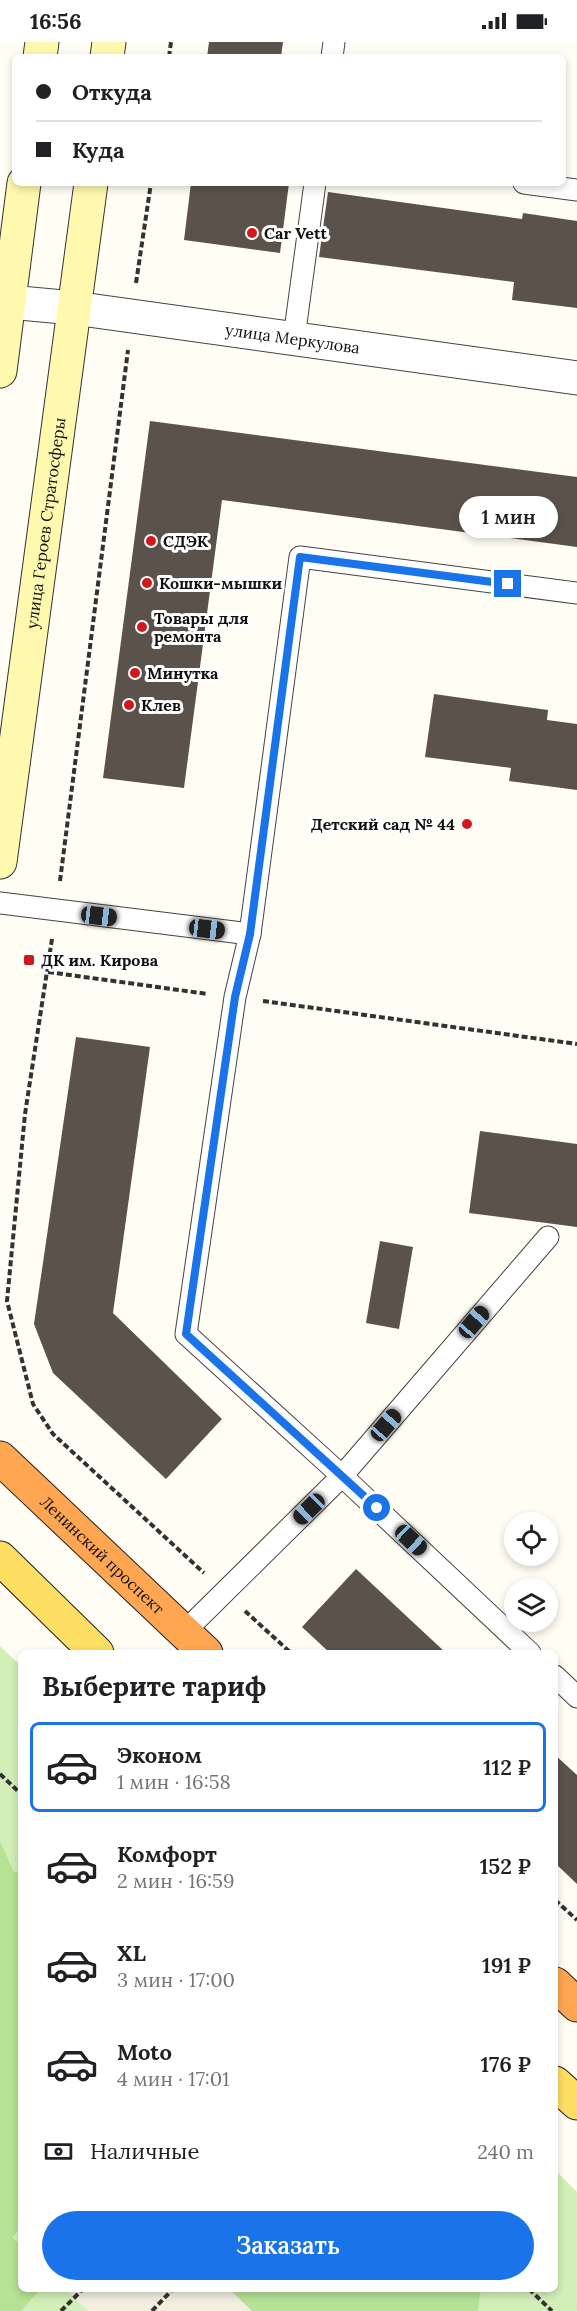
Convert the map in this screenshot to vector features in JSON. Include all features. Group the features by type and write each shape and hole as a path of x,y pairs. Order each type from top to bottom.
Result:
{"highway":[{"name":"Ленинский проспект","path":"0,1458 195,1643"},
{"path":"558,1987 577,2005"}],"main road":[{"path":"0,371 24,186"},
{"name":"улица Героев Стратосферы","path":"0,862 91,186"},
{"path":"0,1558 94,1650"},
{"path":"558,2086 577,2103"}],"street":[{"name":"улица Меркулова","path":"9,302 132,315 577,378"}],"lane":[{"path":"294,338 315,186"},
{"path":"527,1650 342,1476 186,1334 235,997 250,934 300,557 577,593"},
{"path":"0,903 250,934"},
{"path":"195,1643 224,1591 342,1476 548,1237"},
{"path":"558,1680 577,1697"}],"path":[{"path":"150,186 48,972 26,1114 7,1301 33,1404 53,1434 288,1650"},
{"path":"48,972 577,1044"},
{"path":"0,1774 18,1791"},
{"path":"558,1903 577,1920"},
{"path":"61,2311 80,2292"},
{"path":"152,2311 170,2292"},
{"path":"532,2292 552,2311"}],"green space":[{"path":"0,1646 18,1663 18,2292 558,2292 558,2173 577,2192 577,2311 0,2311"},
{"path":"0,1842 14,1872 18,1872 18,2231 12,2237 18,2243 18,2292 38,2292 21,2311 0,2311"},
{"path":"232,2292 481,2292 478,2311 252,2311"}],"shaded area":[{"path":"68,2292 232,2292 252,2311 88,2311"}],"building":[{"path":"209,42 283,42 281,54 207,54"},
{"path":"191,186 289,186 280,253 184,240"},
{"path":"328,192 522,219 523,213 577,221 577,308 512,300 514,282 319,257"},
{"path":"150,421 577,477 577,547 222,500 184,788 103,778"},
{"path":"434,694 548,710 547,720 577,724 577,790 509,781 511,768 425,757"},
{"path":"76,1037 150,1047 113,1313 222,1419 166,1479 53,1373 34,1324"},
{"path":"480,1131 577,1144 577,1227 469,1213"},
{"path":"380,1241 413,1247 399,1329 366,1323"},
{"path":"356,1569 443,1650 327,1650 302,1627"},
{"path":"558,1758 577,1775 577,1884 558,1866"}],"place":[{"name":"Car Vett","path":"252,233"},
{"name":"СДЭК","path":"151,541"},
{"name":"Кошки-мышки","path":"147,583"},
{"name":"Товары для ремонта","path":"142,627"},
{"name":"Минутка","path":"135,673"},
{"name":"Клев","path":"129,705"},
{"name":"Детский сад № 44","path":"467,824"},
{"name":"ДК им. Кирова","path":"29,960"}],"route":[{"path":"377,1508 186,1334 235,997 250,934 300,557 508,584"}]}
